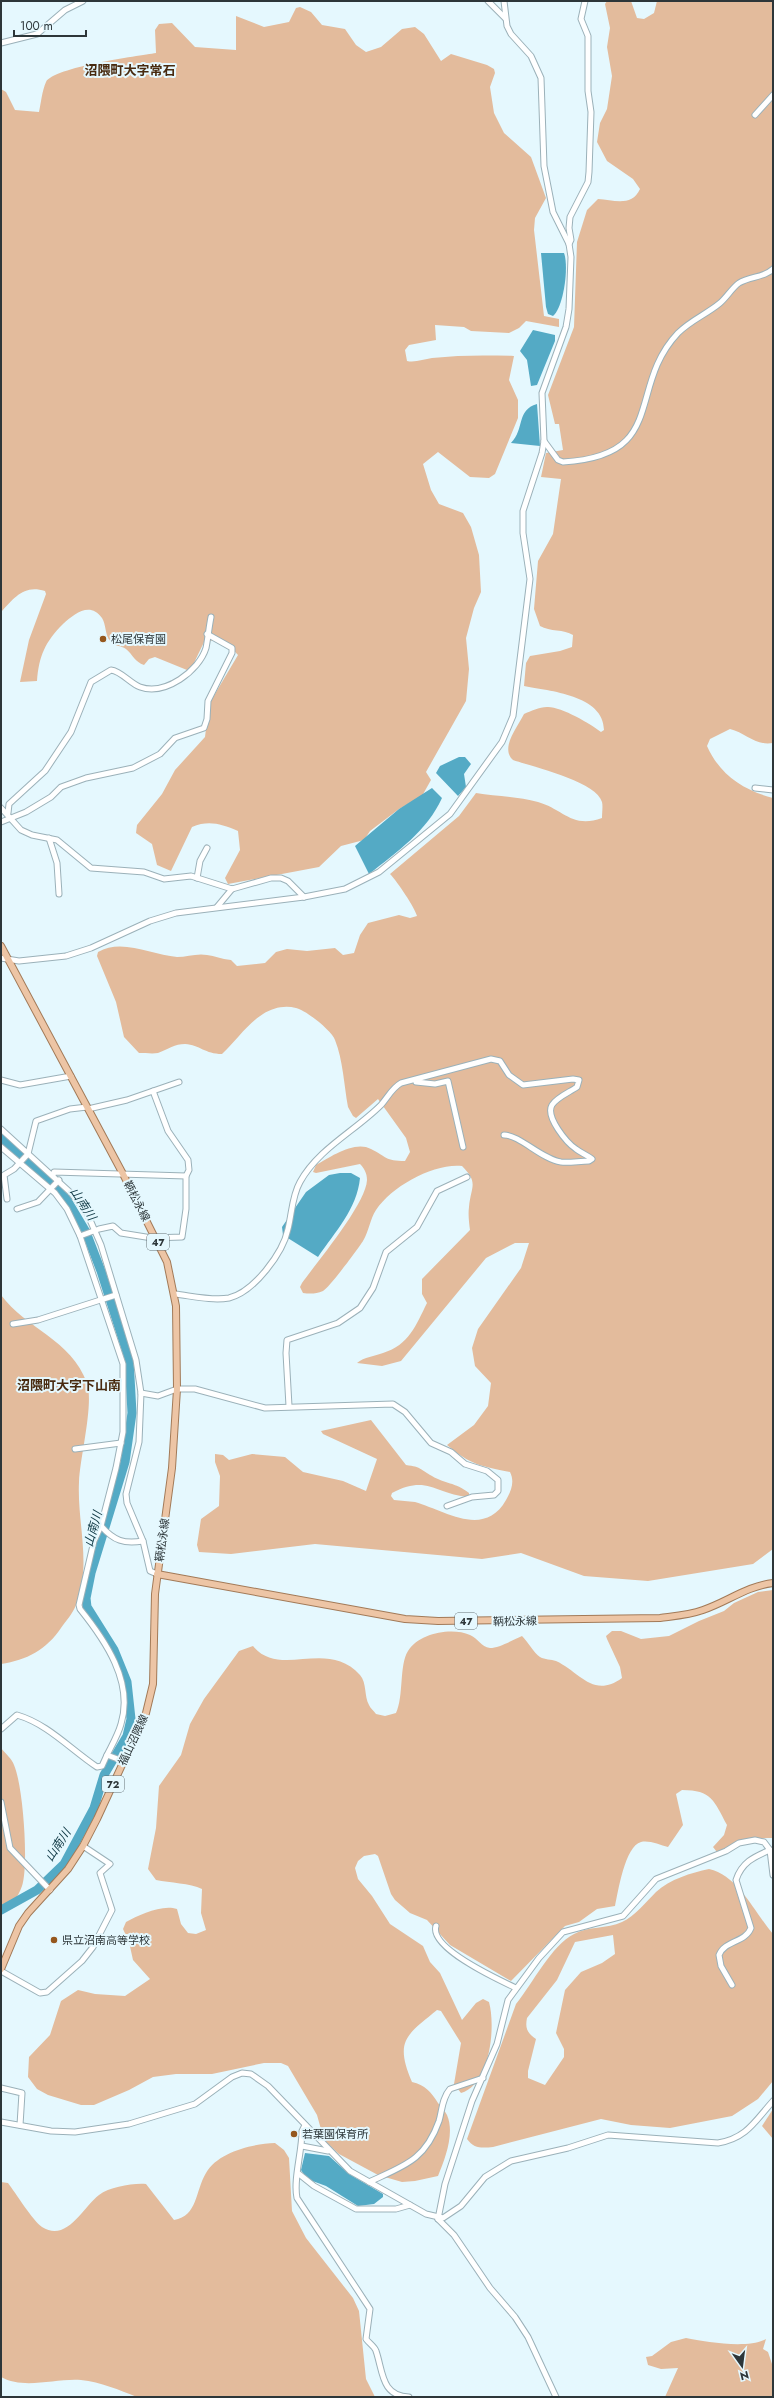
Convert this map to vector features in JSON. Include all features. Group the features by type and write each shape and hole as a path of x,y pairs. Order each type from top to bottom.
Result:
{"main road":[{"name":"鞆松永線","path":"1,946 156,1237 167,1262 175,1294 176,1389 172,1468 157,1574 370,1614 438,1621 637,1618 686,1615 704,1610 762,1584 773,1583"},
{"name":"福山沼隈線","path":"1,1970 19,1926 48,1889 68,1869 83,1846 97,1819 120,1760 146,1713 153,1684 157,1574"}],"street":[{"path":"1,43 37,34 65,10 83,1"},
{"path":"488,1 505,18"},
{"path":"1,958 48,960 66,956 163,916 217,907 304,897 345,890 379,872 450,814 502,742 513,716 530,579 524,533 523,511 539,468 544,441 542,393 560,347 569,309 571,257 569,244 553,212 544,166 541,135 542,90 540,73 531,56 511,34 505,18 504,1"},
{"path":"569,244 571,240 569,228 570,218 588,182 589,172 591,112 588,91 590,67 586,53 588,36 581,19 585,1"},
{"path":"755,115 773,95"},
{"path":"544,441 558,460 563,462 610,453 621,447 635,431 659,364 674,339 687,325 720,303 740,282 765,274 773,269"},
{"path":"8,813 9,804 37,780 62,749 94,679 111,670 141,688 156,689 169,685 193,667 206,648 207,634 211,618"},
{"path":"1,822 26,812 51,797 61,787 86,778 133,768 160,754 175,738 204,728 207,719 208,701 232,653 232,648 228,644 207,634"},
{"path":"755,788 773,790"},
{"path":"1,808 8,813 21,830 32,835 57,840 91,868 144,872 164,879 191,876 232,889 271,878 281,878 288,881 304,897"},
{"path":"49,838 57,863 59,894"},
{"path":"197,878 200,861 207,848"},
{"path":"217,907 232,889"},
{"path":"175,1294 217,1299 237,1295 246,1289 268,1267 284,1242 294,1197 309,1166 381,1105 396,1086 491,1059 500,1060 509,1075 523,1085 573,1079 579,1080 578,1087 560,1098 552,1106 551,1111 560,1133 575,1149 592,1159 589,1161 561,1162 530,1149 510,1135 504,1135"},
{"path":"1,1080 20,1085 71,1076"},
{"path":"409,1082 435,1084 448,1081 463,1147"},
{"path":"7,1200 4,1174 27,1155 36,1121 70,1109 88,1108 154,1091 179,1082"},
{"path":"81,1236 113,1226 121,1233 156,1237 182,1237 186,1209 186,1176 189,1170 188,1160 168,1130 154,1091"},
{"path":"1,1129 27,1155 53,1175 87,1213 94,1231 136,1360 141,1393 139,1442 126,1494 127,1503 143,1541 150,1571 157,1574"},
{"path":"1,1147 51,1188 67,1208 81,1236 123,1364 124,1393 121,1443 102,1527 94,1541 79,1605 80,1609 100,1634 121,1678 123,1709 122,1723 102,1766 97,1768 61,1741 56,1733 41,1728 30,1719 17,1716 1,1729"},
{"path":"53,1175 54,1172 186,1176"},
{"path":"289,1406 286,1353 287,1340 338,1323 360,1308 373,1288 386,1252 417,1227 437,1191 467,1177"},
{"path":"17,1209 38,1202 58,1181"},
{"path":"13,1324 38,1320 115,1296"},
{"path":"141,1393 158,1396 176,1389 195,1389 265,1408 387,1403 398,1406 431,1443 451,1452 465,1464 487,1471 498,1480 498,1491 494,1495 472,1496 447,1506"},
{"path":"75,1449 121,1443"},
{"path":"102,1527 116,1540 124,1543 143,1541"},
{"path":"108,1755 120,1760"},
{"path":"1,1802 10,1848 48,1889"},
{"path":"438,2218 445,2184 472,2101 497,2044 508,2000 516,1988 563,1932 623,1916 656,1879 720,1854 739,1843 755,1840 764,1842 770,1850 773,1875"},
{"path":"1,1970 40,1993 47,1992 82,1961 93,1947 112,1910 100,1873 110,1864 83,1846"},
{"path":"732,1985 721,1966 719,1956 724,1946 745,1936 751,1928 738,1887 738,1876 744,1864 752,1858 770,1850"},
{"path":"436,1926 436,1937 448,1949 516,1988"},
{"path":"1,2122 52,2131 75,2132 129,2124 195,2104 242,2073 251,2074 259,2078 350,2171 410,2205 438,2218 454,2236 490,2288 515,2317 532,2344 556,2397"},
{"path":"369,2182 401,2169 412,2161 425,2147 437,2125 444,2100 450,2090 483,2078"},
{"path":"1,2088 22,2093 20,2125"},
{"path":"438,2218 443,2218 461,2206 485,2177 511,2161 568,2148 608,2135 718,2143 733,2140 745,2133 773,2101"},
{"path":"305,2125 302,2131 299,2174 295,2187 297,2198 370,2309 366,2339 376,2349 381,2374 392,2392 399,2397 409,2397"},
{"path":"302,2146 329,2151"},
{"path":"299,2174 314,2186 356,2209 396,2208 410,2205"}],"shaded area":[{"path":"607,1 631,1 637,18 644,19 654,13 657,1 773,1 773,743 761,743 730,729 710,739 707,746 719,765 734,780 752,791 773,798 773,1549 753,1564 648,1581 584,1576 521,1553 482,1559 315,1544 231,1554 199,1552 197,1545 201,1519 219,1506 220,1476 215,1462 215,1454 223,1455 229,1460 252,1454 285,1457 303,1472 343,1481 366,1491 377,1459 323,1434 321,1431 371,1420 406,1465 418,1468 437,1479 464,1489 469,1493 469,1497 448,1493 423,1485 415,1485 392,1493 391,1496 394,1500 415,1502 463,1519 475,1520 487,1518 497,1512 506,1500 512,1486 510,1472 476,1464 455,1452 447,1445 474,1425 488,1406 491,1383 475,1366 472,1348 478,1329 521,1268 529,1243 515,1243 486,1258 401,1361 382,1366 357,1363 366,1358 392,1349 399,1345 411,1333 427,1303 422,1294 422,1279 470,1230 469,1210 473,1185 471,1177 462,1166 451,1166 427,1172 403,1185 383,1201 376,1210 363,1241 331,1283 323,1291 318,1293 303,1293 300,1287 302,1283 350,1218 365,1190 367,1180 365,1171 360,1164 316,1173 313,1172 316,1165 335,1154 350,1148 358,1147 371,1149 386,1158 405,1161 410,1152 406,1138 378,1099 356,1118 353,1116 348,1107 342,1064 333,1036 318,1021 296,1008 279,1008 263,1014 257,1018 222,1054 211,1053 195,1046 185,1044 175,1046 158,1053 139,1053 124,1037 116,1002 97,956 98,952 107,948 127,947 177,957 200,954 210,955 231,960 237,966 265,963 276,952 287,949 307,951 335,948 343,955 354,953 360,935 368,923 399,915 410,918 417,916 397,882 390,874 459,816 476,793 538,802 547,805 575,820 592,821 602,818 602,802 597,794 576,781 513,760 509,755 508,750 511,738 524,714 535,709 553,707 560,709 583,720 601,732 604,730 602,718 595,709 585,702 560,693 524,686 526,663 530,656 560,651 572,647 573,635 540,626 534,609 538,561 553,534 561,479 541,477 546,453 563,450 559,424 555,424 548,395 574,327 577,242 587,210 598,199 616,201 627,200 637,195 640,189 633,179 607,161 597,142 600,123 607,109 612,76 607,47 610,28 605,4"},
{"path":"300,7 311,12 322,25 345,29 356,45 366,52 381,47 402,29 415,27 424,34 441,61 451,54 487,65 494,69 495,73 490,87 494,113 504,133 531,157 546,198 535,218 534,230 544,316 559,319 559,327 526,321 519,328 509,333 471,331 464,327 435,325 436,340 409,345 405,350 407,361 452,356 514,356 509,380 518,400 518,418 495,474 489,478 470,477 438,452 423,464 431,490 439,504 463,513 471,527 479,555 481,592 474,608 466,638 469,669 466,701 426,772 431,780 422,796 399,809 370,831 364,840 341,846 319,867 228,884 225,878 240,850 238,831 226,826 210,823 192,827 171,871 157,865 152,844 136,833 137,825 162,794 175,770 205,737 209,704 238,655 226,642 205,640 193,665 187,670 155,657 149,659 144,665 136,660 126,649 112,643 108,639 102,618 92,610 87,610 72,616 47,643 39,664 37,681 20,682 29,640 46,594 45,591 38,589 25,591 15,597 1,612 1,89 6,92 15,110 39,112 46,82 52,77 80,67 97,63 156,53 155,30 159,24 172,23 195,47 236,50 236,16 264,27 289,22 296,8"},
{"path":"1,1295 11,1307 70,1355 80,1368 87,1383 89,1404 79,1482 83,1544 83,1575 81,1590 76,1605 55,1636 42,1648 27,1657 1,1664"},
{"path":"773,1590 773,1838 744,1841 731,1845 717,1852 713,1847 724,1835 727,1825 719,1809 711,1798 706,1795 700,1792 682,1790 676,1794 683,1825 668,1847 647,1842 641,1842 635,1845 623,1870 615,1906 597,1909 579,1922 565,1926 511,1981 450,1945 427,1920 410,1913 395,1900 391,1894 378,1856 375,1854 364,1856 358,1861 355,1868 358,1879 372,1896 390,1924 423,1946 430,1962 440,1973 462,2020 476,2003 483,1999 489,2002 492,2026 491,2040 484,2067 479,2079 471,2088 461,2093 454,2084 461,2043 441,2011 437,2010 418,2026 406,2040 404,2057 412,2082 421,2085 430,2092 446,2114 449,2122 450,2138 438,2176 402,2182 378,2175 339,2154 324,2140 317,2115 288,2066 281,2063 264,2063 212,2074 176,2074 153,2077 129,2090 94,2105 81,2105 48,2095 37,2089 28,2077 29,2057 50,2035 61,2001 78,1990 95,1994 125,1996 150,1979 133,1960 129,1942 123,1929 126,1922 151,1911 171,1908 177,1909 181,1924 188,1933 196,1934 206,1930 201,1913 202,1889 186,1884 156,1880 148,1869 156,1828 159,1786 181,1755 190,1724 204,1699 239,1651 253,1646 264,1655 276,1659 290,1660 319,1658 347,1664 362,1678 365,1686 366,1698 370,1707 376,1714 385,1716 396,1713 400,1698 403,1664 408,1651 420,1640 436,1633 463,1633 473,1636 484,1646 490,1648 502,1645 522,1636 540,1657 556,1661 587,1682 603,1686 612,1684 622,1678 620,1667 606,1636 612,1631 621,1631 641,1639 669,1636 699,1621 724,1611 734,1603 758,1592"},
{"path":"1,1748 13,1763 20,1789 24,1825 25,1861 22,1886 8,1909 1,1915"},
{"path":"709,1869 720,1873 737,1887 773,1934 773,2081 758,2099 732,2116 670,2128 631,2125 601,2119 493,2147 485,2148 472,2145 467,2139 516,2004 550,1956 566,1940 579,1931 610,1926 622,1922 636,1913 656,1892 668,1883 681,1877","holes":["613,1935 615,1954 602,1963 581,1972 565,1990 556,2033 564,2049 564,2057 545,2085 528,2078 528,2071 536,2039 527,2030 527,2018 557,1980 575,1942"]},
{"path":"773,2109 773,2139 762,2126"},
{"path":"275,2143 284,2150 289,2158 292,2211 306,2238 353,2298 359,2311 366,2379 375,2397 137,2397 88,2381 71,2380 20,2383 1,2377 1,2182 8,2183 38,2224 51,2231 67,2227 74,2222 93,2200 104,2192 121,2186 134,2184 146,2184 174,2220 182,2218 188,2214 195,2202 202,2180 211,2166 236,2150 256,2145"},
{"path":"686,2338 727,2344 749,2344 766,2339 763,2349 768,2352 773,2367 773,2397 665,2397 678,2368 661,2369 648,2365 646,2357 652,2356 671,2342"}],"water":[{"path":"541,253 564,253 566,276 563,295 557,311 553,316 548,314 546,307"},
{"path":"533,330 555,335 555,341 537,385 531,386 527,360 520,351"},
{"path":"537,404 540,446 511,443 518,432 523,415 530,407"},
{"path":"459,757 465,757 471,764 464,774 466,787 458,796 436,773 440,766"},
{"path":"432,788 442,798 428,821 410,840 369,874 355,846 399,809"},
{"path":"351,1173 360,1178 358,1189 350,1210 318,1257 283,1235 282,1227 306,1192 329,1175"},
{"path":"305,2153 329,2156 349,2174 383,2194 383,2197 374,2204 358,2206 326,2186 307,2179 301,2170"}],"waterway":[{"name":"山南川","path":"1,1138 64,1195 86,1232 101,1271 129,1359 132,1413 125,1462 91,1573 86,1598 87,1607 114,1650 127,1682 131,1719 127,1736 104,1775 94,1808 64,1864 37,1890 1,1910"}],"place":[{"name":"松尾保育園","path":"103,639"},
{"name":"県立沼南高等学校","path":"54,1940"},
{"name":"若葉園保育所","path":"294,2134"}],"district":[{"name":"沼隈町大字常石","path":"130,70"},
{"name":"沼隈町大字下山南","path":"69,1385"}]}
